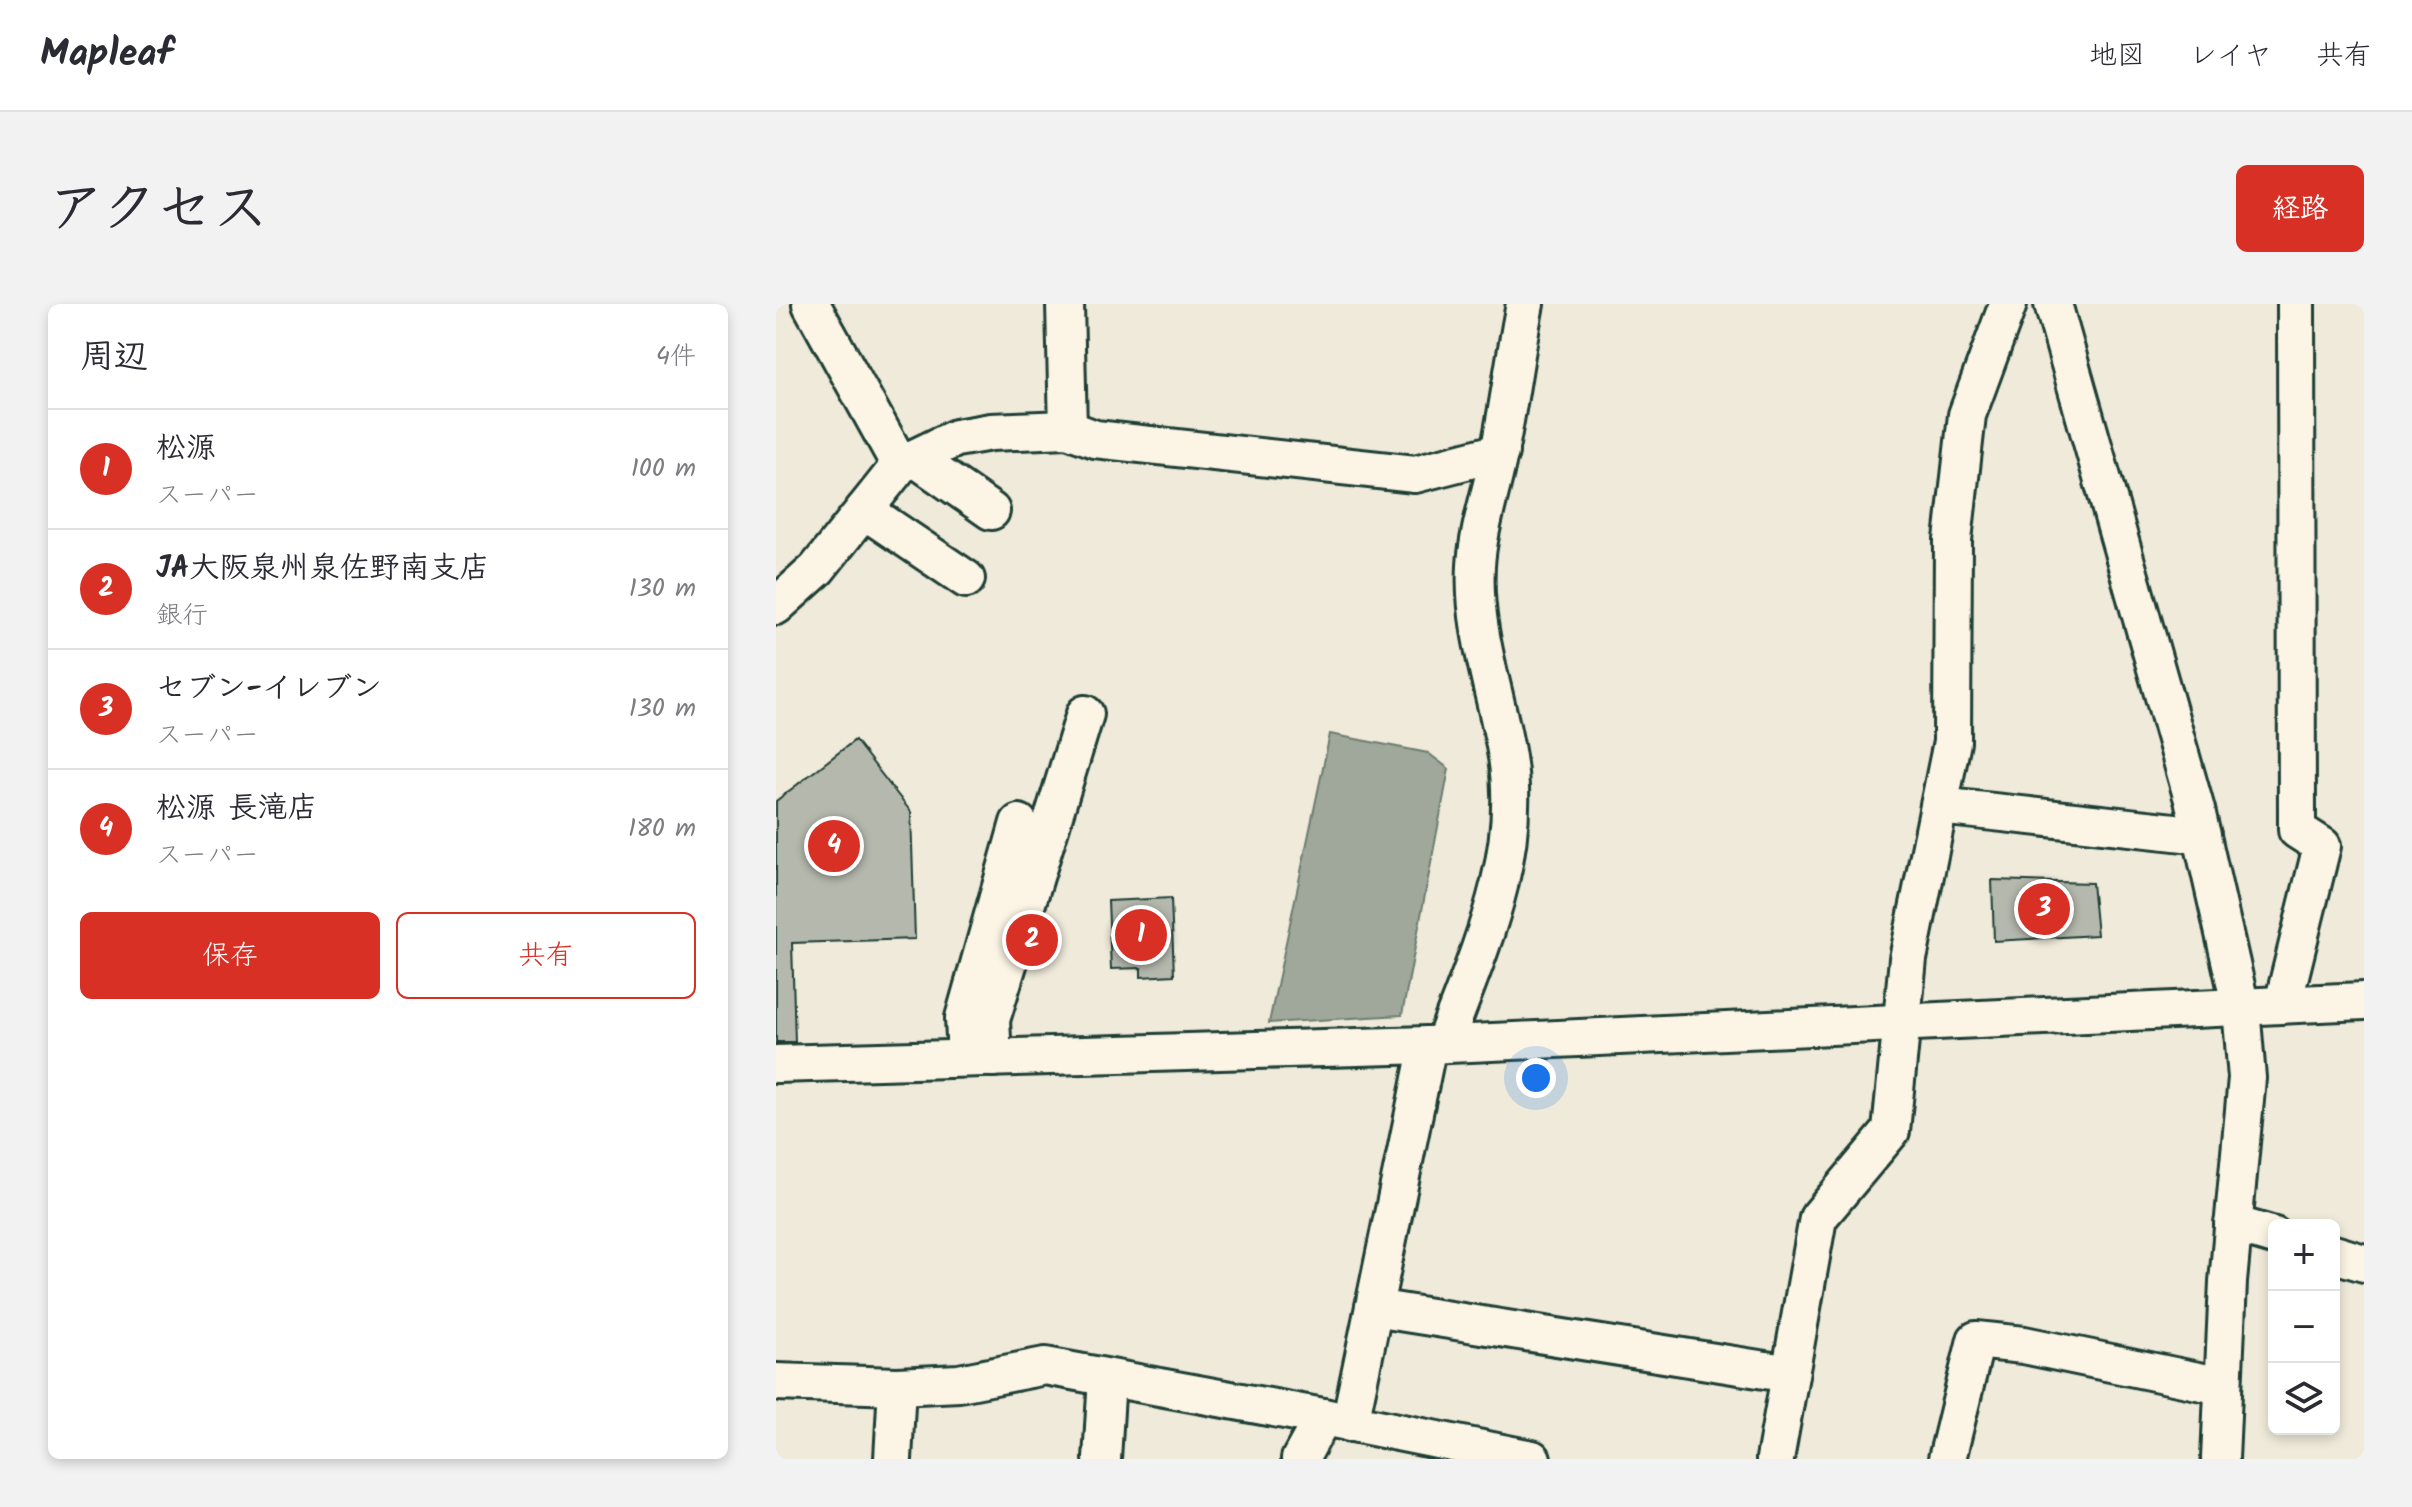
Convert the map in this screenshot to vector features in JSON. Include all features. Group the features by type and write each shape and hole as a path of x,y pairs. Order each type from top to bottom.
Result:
{"street":[{"path":"811,304 908,462 991,511"},
{"path":"1065,304 1068,429"},
{"path":"1300,1459 1336,1420 1374,1308 1436,1044 1483,941 1501,879 1508,833 1507,760 1477,606 1476,565 1500,452 1525,304"},
{"path":"1775,1459 1818,1218 1891,1131 1908,959 1952,742 1953,540 1967,415 2008,304"},
{"path":"2053,304 2202,835 2241,1008 2247,1078 2233,1224 2220,1459"},
{"path":"2283,1004 2322,846 2297,830 2296,304"},
{"path":"776,606 817,569 864,510 908,462 956,438 1018,430 1068,429 1095,439 1415,474 1500,452"},
{"path":"864,510 966,579"},
{"path":"979,1058 1085,714"},
{"path":"1939,806 2202,835"},
{"path":"979,1058 964,1018 1019,823"},
{"path":"776,1064 1436,1044 2364,1001"},
{"path":"2233,1224 2268,1234"},
{"path":"2340,1256 2364,1263"},
{"path":"1374,1308 1790,1374"},
{"path":"1947,1459 1976,1340 2024,1345 2222,1386"},
{"path":"776,1382 897,1386 959,1383 1045,1366 1532,1459"},
{"path":"1102,1459 1107,1378"},
{"path":"893,1459 897,1386"}],"shaded area":[{"path":"1330,734 1428,753 1449,769 1402,1015 1269,1023"}],"building":[{"path":"855,740 911,812 915,939 792,943 795,1042 776,1042 776,801"},
{"path":"1992,880 2092,883 2097,935 1994,941"},
{"path":"1171,898 1174,975 1141,977 1141,968 1111,969 1108,901"}],"place":[{"name":"松源 長滝店","path":"834,846"},
{"name":"セブン-イレブン","path":"2044,909"},
{"name":"松源","path":"1141,935"},
{"name":"JA大阪泉州泉佐野南支店","path":"1032,940"}]}
